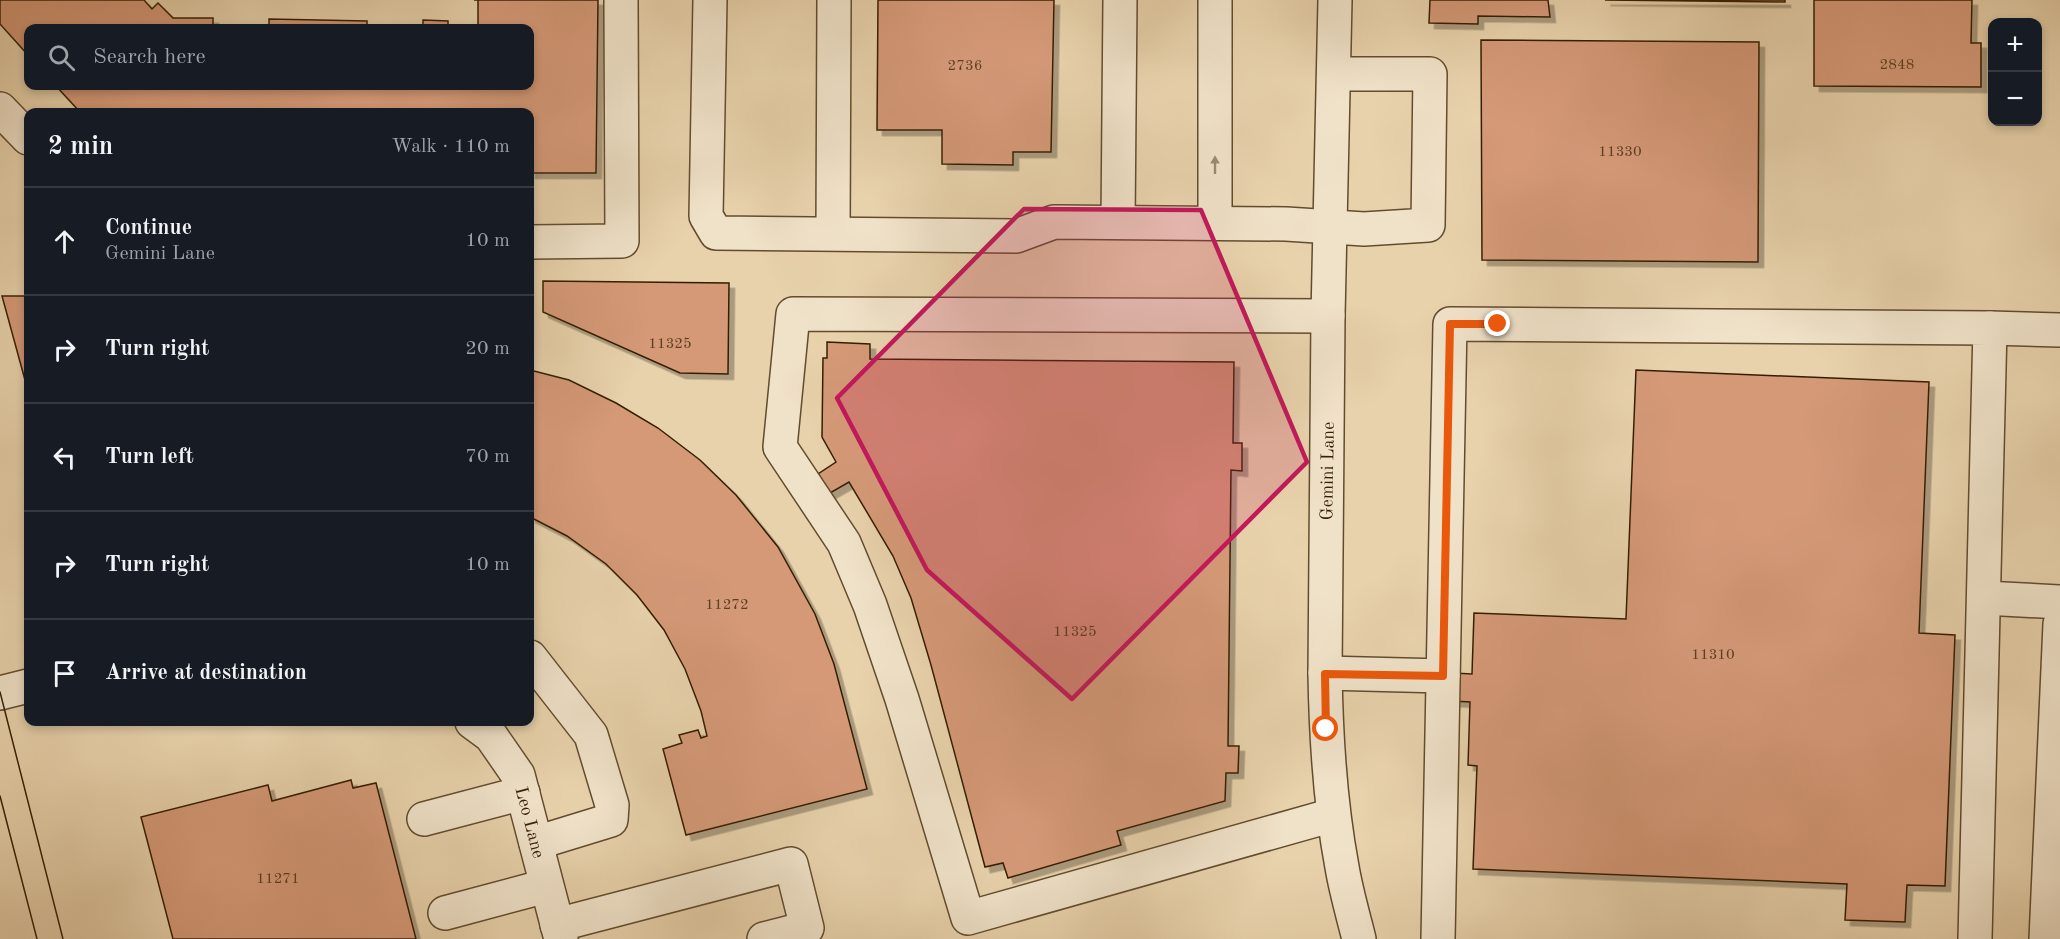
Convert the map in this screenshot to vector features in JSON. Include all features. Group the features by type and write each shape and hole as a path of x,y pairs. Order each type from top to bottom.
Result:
{"street":[{"path":"534,242 622,242 621,0"},
{"path":"710,0 706,216 716,233 1016,236 1054,222 1215,223 1364,229 1428,225 1430,74 1334,74"},
{"path":"832,233 834,0"},
{"path":"1118,222 1120,0"},
{"path":"1215,0 1215,223"},
{"name":"Gemini Lane","path":"1335,0 1328,316 1326,729 1342,870 1359,939"},
{"path":"0,109 24,134"},
{"path":"1328,316 793,314 780,447 844,543 870,605 902,699 968,918 1334,815"},
{"path":"1437,939 1450,324 2060,330"},
{"path":"1975,939 1990,328"},
{"path":"1984,598 2060,602"},
{"path":"2051,923 2060,624"},
{"path":"534,662 591,735 612,805 611,820 536,843"},
{"path":"1325,674 1443,676"},
{"path":"0,693 24,687"},
{"name":"Leo Lane","path":"479,726 491,736 518,774 559,932"},
{"path":"424,819 523,793"},
{"path":"559,932 791,864 807,928 764,939"},
{"path":"445,913 546,886"}],"highlighted area":[{"path":"1024,209 1201,210 1307,462 1072,699 927,570 837,398"}],"building":[{"path":"0,0 144,0 152,9 158,3 173,18 213,18 213,24 24,24 24,51 0,24"},
{"path":"478,0 598,0 596,173 534,173 534,108 76,108 60,90 534,90 534,24 478,24"},
{"path":"878,0 1054,0 1051,152 1013,152 1013,165 942,164 942,130 877,130"},
{"path":"1430,0 1548,0 1550,17 1478,16 1478,24 1429,23"},
{"path":"1605,0 1785,0 1785,2"},
{"path":"1814,0 1972,0 1971,43 1981,43 1981,87 1814,86"},
{"path":"269,19 367,21 367,24 269,24"},
{"path":"423,20 448,21 448,24 423,24"},
{"path":"1481,40 1759,42 1758,262 1482,260"},
{"path":"543,281 729,283 728,374 680,373 543,312"},
{"path":"2,296 24,296 24,376"},
{"path":"827,342 870,344 870,359 1234,362 1233,443 1242,443 1242,471 1231,470 1228,746 1239,746 1238,773 1226,773 1225,801 1117,831 1121,845 1008,878 1003,863 985,867 911,598 893,556 849,482 830,493 818,474 836,462 822,437 823,358 827,358"},
{"path":"1636,370 1929,382 1919,633 1955,635 1945,886 1907,885 1905,922 1845,920 1847,884 1473,869 1477,766 1468,765 1470,702 1452,701 1454,673 1472,674 1474,613 1626,619"},
{"path":"534,371 569,380 616,403 658,428 700,460 736,495 778,547 815,614 834,664 867,789 686,835 663,749 682,743 679,735 698,730 701,738 707,736 701,711 685,669 664,630 637,595 606,564 567,536 534,519"},
{"path":"351,780 353,788 376,783 416,939 173,939 141,817 268,785 272,801"}],"tram line":[{"path":"0,692 63,939"},
{"path":"0,796 37,939"}],"route":[{"path":"1326,729 1325,674 1443,676 1450,324 1498,324"}]}
